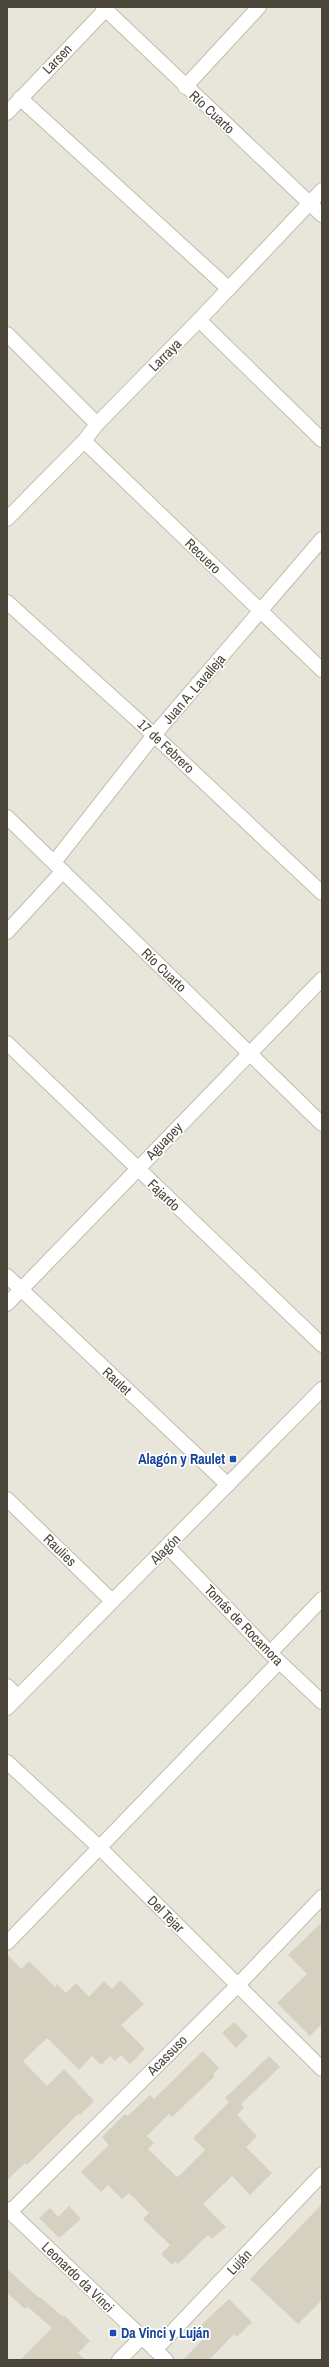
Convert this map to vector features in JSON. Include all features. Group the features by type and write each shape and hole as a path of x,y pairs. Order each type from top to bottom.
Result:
{"street":[{"path":"185,87 259,7"},
{"name":"Río Cuarto","path":"106,8 185,87 322,215"},
{"name":"Larsen","path":"7,113 106,8"},
{"path":"20,98 229,289"},
{"name":"Larraya","path":"7,519 84,441 96,424 229,289 322,190"},
{"path":"199,320 322,440"},
{"path":"7,334 96,424"},
{"name":"Recuero","path":"84,441 322,670"},
{"name":"Juan A. Lavalleja","path":"7,932 58,866 154,735 322,539"},
{"name":"17 de Febrero","path":"7,602 154,735 322,893"},
{"name":"Río Cuarto","path":"7,817 322,1124"},
{"name":"Aguapey","path":"7,1304 136,1168 322,979"},
{"name":"Fajardo","path":"7,1043 322,1346"},
{"name":"Raulet","path":"7,1276 228,1485"},
{"name":"Alagón","path":"7,1708 112,1601 168,1547 322,1389"},
{"name":"Raulies","path":"7,1499 112,1601"},
{"name":"Tomás de Rocamora","path":"168,1547 275,1657 322,1702"},
{"path":"7,1943 99,1847 275,1657 322,1599"},
{"path":"7,1686 18,1697"},
{"name":"Del Tejar","path":"7,1762 99,1847 322,2070"},
{"name":"Acassuso","path":"8,2210 237,1986 322,1897"},
{"name":"Luján","path":"155,2350 322,2174"},
{"name":"Leonardo da Vinci","path":"8,2210 141,2338 166,2360"},
{"path":"119,2360 141,2338"}],"shaded area":[{"path":"7,7 322,7 322,2360 7,2360"}],"building":[{"path":"322,1922 322,2024 310,2036 277,2003 307,1974 288,1955"},
{"path":"7,1954 21,1969 29,1961 55,1987 57,1984 66,1993 76,1983 89,1997 104,1981 112,1989 120,1980 144,2004 121,2025 145,2049 130,2064 121,2055 115,2061 110,2056 101,2065 92,2056 79,2070 47,2038 23,2061 47,2086 64,2069 94,2101 80,2115 79,2113 27,2165 25,2163 7,2180"},
{"path":"234,2022 248,2036 236,2048 222,2033"},
{"path":"203,2051 219,2068 213,2074 215,2076 172,2117 169,2114 147,2136 154,2143 148,2149 177,2177 181,2174 205,2150 193,2138 229,2102 225,2098 269,2056 280,2067 241,2104 244,2108 237,2115 257,2136 246,2147 272,2173 250,2195 232,2176 203,2204 226,2227 212,2239 208,2235 178,2264 175,2261 172,2265 161,2254 170,2245 143,2219 149,2213 129,2193 122,2199 108,2185 101,2192 81,2172 109,2145 102,2137 125,2114 128,2116 150,2095 154,2099"},
{"path":"322,2204 322,2300 298,2324 250,2279"},
{"path":"69,2206 81,2219 59,2238 39,2218 50,2208 58,2217"},
{"path":"7,2269 39,2298 40,2297 63,2317 64,2315 90,2341 78,2353 85,2360 20,2360 52,2328 28,2307 25,2309 7,2293"},
{"path":"229,2299 252,2322 237,2337 234,2334 209,2360 183,2360 208,2334 200,2326"}],"place":[{"name":"Alagón y Raulet","path":"233,1459"},
{"name":"Da Vinci y Luján","path":"113,2333"}]}
